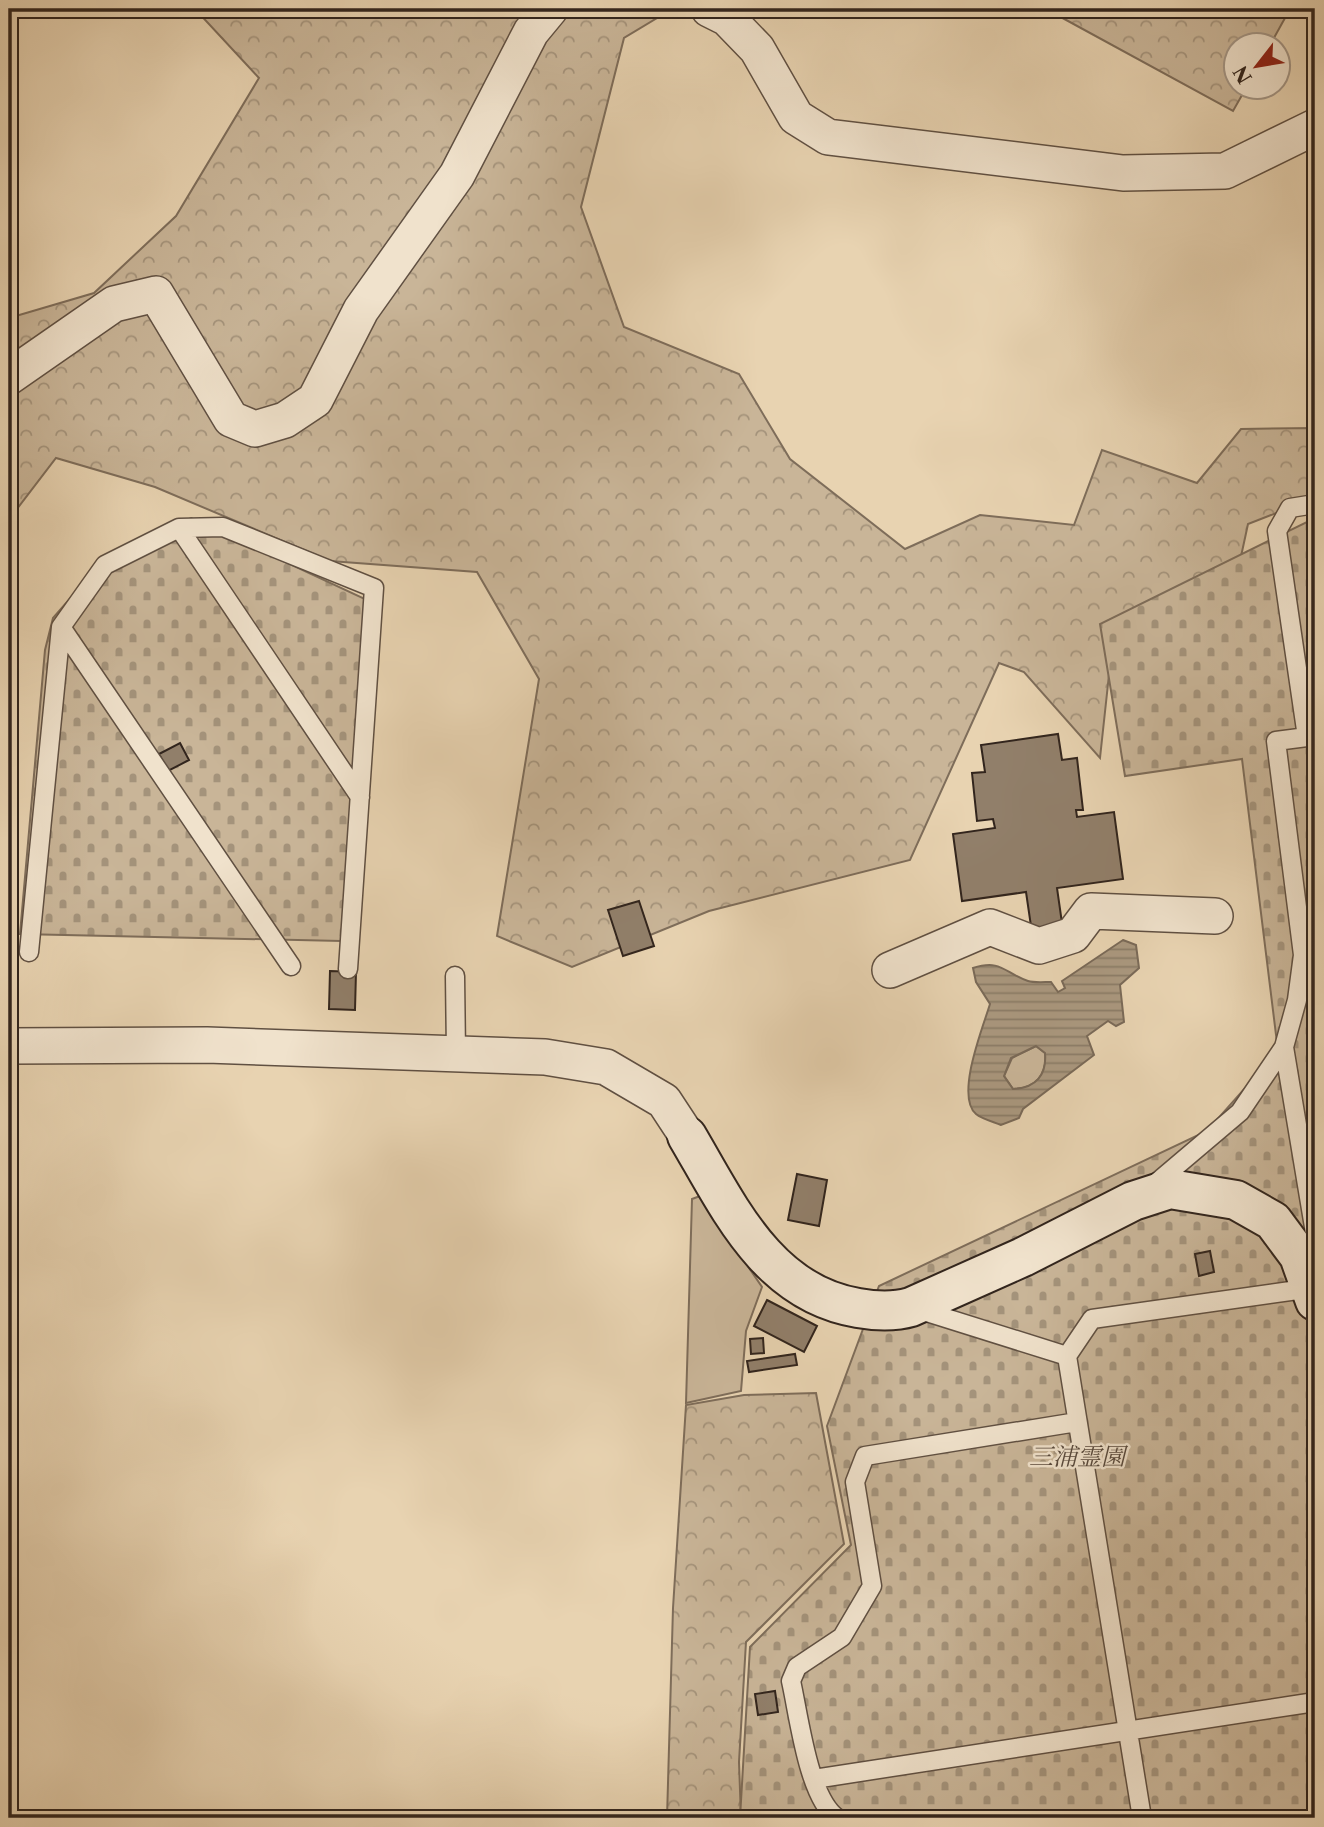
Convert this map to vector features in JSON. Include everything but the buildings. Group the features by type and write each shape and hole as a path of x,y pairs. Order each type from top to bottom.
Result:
{"street":[{"path":"9,377 114,304 156,294 231,419 255,429 285,420 315,400 361,310 457,175 531,32 550,9"},
{"path":"709,9 727,19 757,49 796,117 828,137 1123,173 1148,173 1225,171 1315,127"},
{"path":"890,970 990,927 1039,946 1073,935 1091,911 1215,916"},
{"path":"9,1046 207,1045 456,1053 545,1056 606,1066 664,1101 749,1240 790,1280 834,1304 870,1310 901,1310 911,1307 1023,1257 1133,1201 1170,1189 1236,1200 1273,1221 1299,1256 1314,1292"}],"lane":[{"path":"1133,1201 1240,1112 1284,1046 1297,1000 1308,932 1276,741 1311,736 1277,531 1290,508 1315,505"},
{"path":"29,953 61,627 106,565 179,528 223,527 374,588 348,970"},
{"path":"179,528 360,797"},
{"path":"61,627 291,966"},
{"path":"455,976 456,1053"},
{"path":"1284,1046 1315,1233"},
{"path":"1142,1818 1067,1356 1092,1320 1314,1292"},
{"path":"911,1307 1067,1356"},
{"path":"837,1818 830,1813 814,1779 791,1681 797,1667 842,1637 872,1586 855,1482 865,1456 1077,1422"},
{"path":"814,1779 1315,1702"}],"green space":[{"path":"195,9 672,9 624,38 581,207 624,327 739,374 790,459 905,549 980,515 1074,525 1102,450 1197,483 1241,429 1315,428 1315,498 1248,524 1229,612 1112,647 1100,758 1024,672 999,663 910,860 709,911 572,967 497,936 539,679 477,572 330,561 155,487 56,458 17,509 9,549 9,318 94,293 176,216 259,78"},
{"path":"1046,9 1290,9 1277,32 1222,32 1222,102 1238,102 1233,111"},
{"path":"191,518 365,599 341,941 20,934 45,650 53,618 108,555"},
{"name":"三浦霊園","path":"1315,518 1315,1818 740,1818 750,1647 851,1545 827,1426 879,1286 1207,1131 1278,1051 1242,759 1125,776 1100,624"},
{"path":"1036,1046 1045,1053 1042,1074 1034,1083 1013,1089 1004,1076 1012,1058"},
{"path":"700,1196 762,1287 746,1331 741,1391 686,1403 692,1199"},
{"path":"816,1393 844,1544 746,1642 739,1762 741,1818 667,1818 673,1608 686,1405 744,1395"}],"shaded area":[{"path":"1123,940 1136,945 1139,968 1120,985 1124,1022 1116,1026 1108,1021 1087,1036 1094,1055 1023,1109 1019,1118 1001,1125 979,1116 970,1105 969,1077 990,1004 976,982 973,968 997,966 1028,981 1051,982 1058,992 1065,988 1062,981","holes":["1036,1046 1045,1053 1044,1068 1038,1079 1028,1086 1013,1089 1004,1076 1011,1058"]}]}
